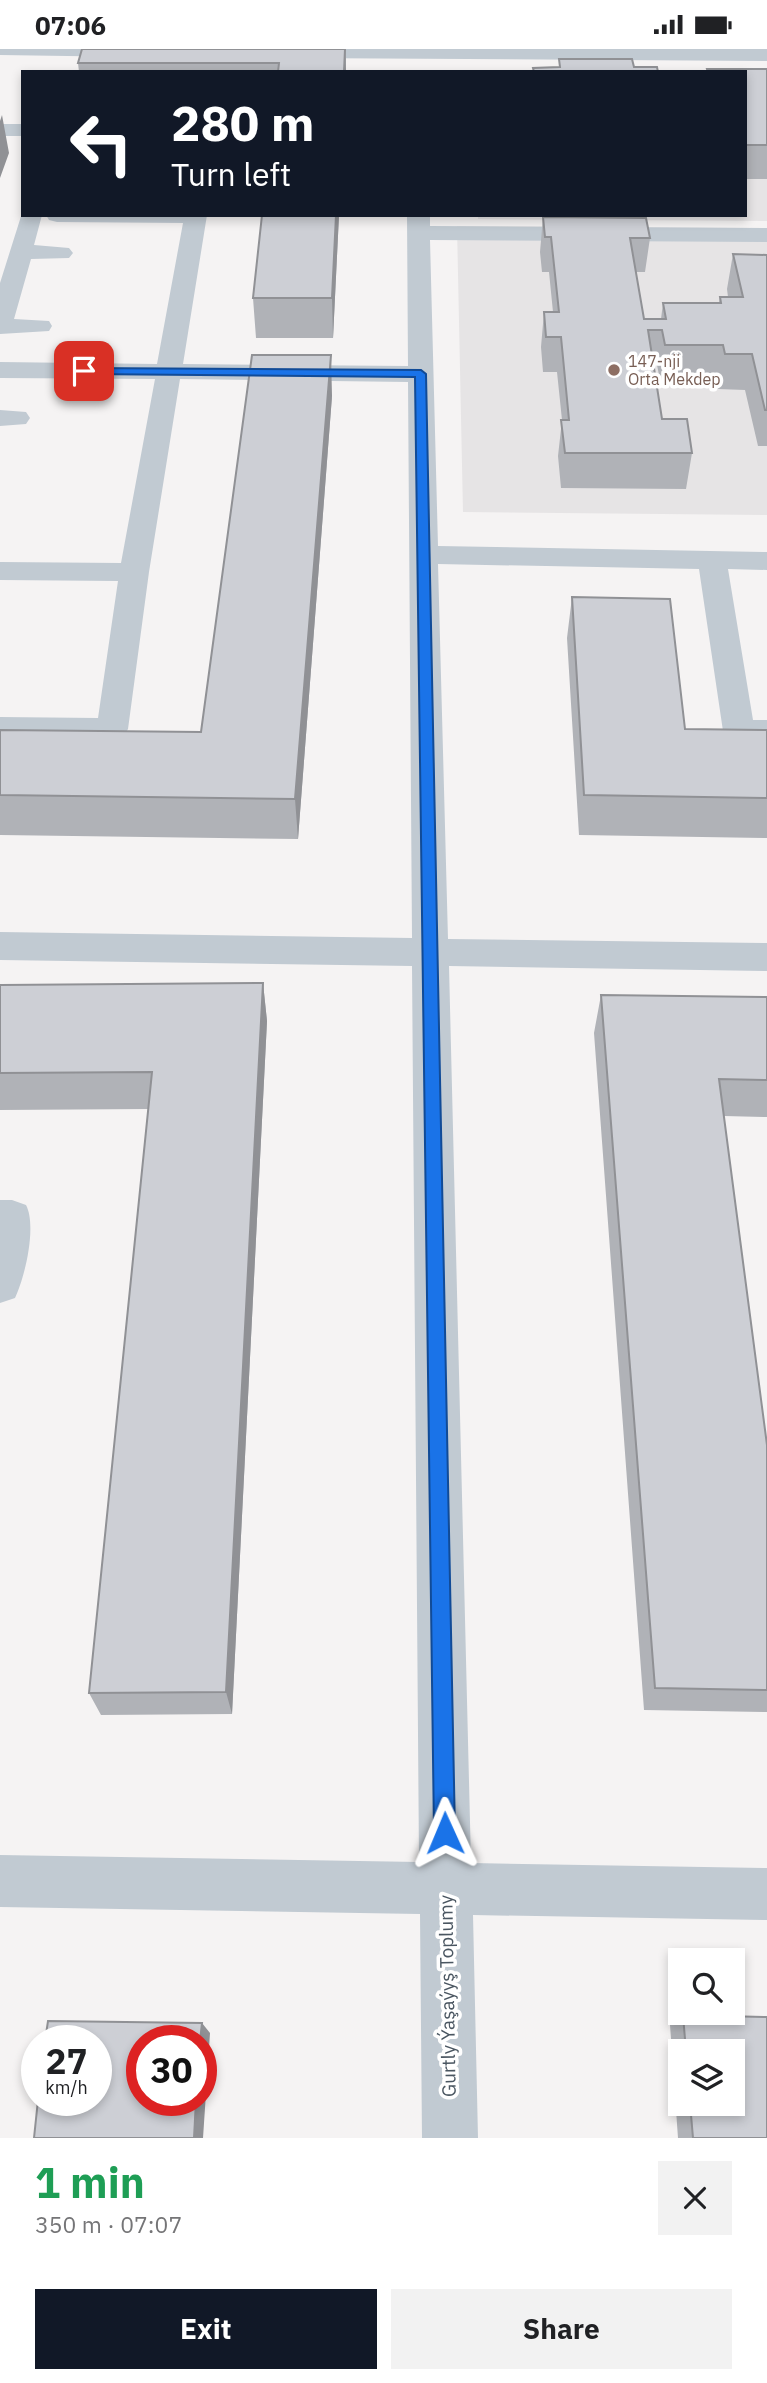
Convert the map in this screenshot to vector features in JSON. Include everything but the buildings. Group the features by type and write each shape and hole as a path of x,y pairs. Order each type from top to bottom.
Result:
{"street":[{"path":"0,50 152,51"},
{"path":"276,52 415,58 767,55"},
{"path":"0,130 21,130"},
{"path":"22,217 20,252 0,326 40,326"},
{"path":"0,728 112,729 134,572 196,217"},
{"path":"418,224 767,235"},
{"name":"Gurtly Ýaşaýyş Toplumy","path":"418,224 450,2138"},
{"path":"20,252 61,253"},
{"path":"0,370 421,374"},
{"path":"424,555 767,561"},
{"path":"712,560 738,731 767,731"},
{"path":"0,571 134,572"},
{"path":"0,946 767,957"},
{"path":"0,1217 12,1217 0,1286"},
{"path":"0,1881 767,1893"}],"shaded area":[{"path":"747,75 767,75 767,221 478,219 747,217"},
{"name":"147-nji Orta Mekdep","path":"457,226 767,228 767,515 463,512"}],"place":[{"name":"147-nji Orta Mekdep","path":"614,370"}],"route":[{"path":"84,371 421,374 445,1833"}]}
